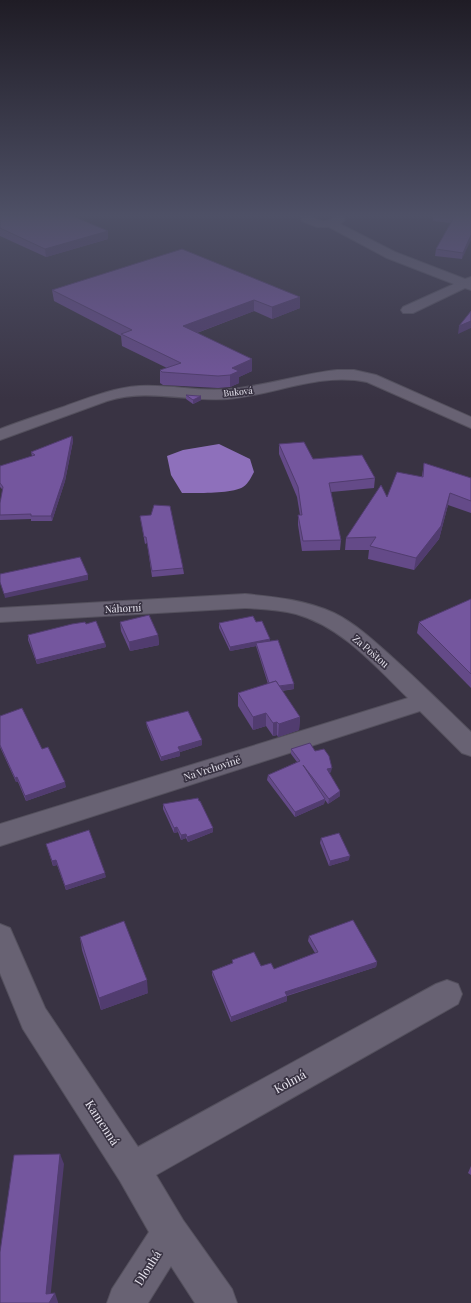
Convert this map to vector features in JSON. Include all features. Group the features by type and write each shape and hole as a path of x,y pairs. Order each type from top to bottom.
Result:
{"street":[{"path":"450,277 469,284"},
{"path":"408,310 469,284"},
{"name":"Buková","path":"0,435 118,393 155,390 214,395 230,394 260,390 342,373 357,374 371,378 471,423"},
{"name":"Náhorní","path":"0,615 245,601"},
{"name":"Za Poštou","path":"245,601 282,604 311,612 336,623 371,651 425,701 471,747"},
{"name":"Na Vrchovině","path":"0,835 425,701"},
{"name":"Kamenná","path":"0,937 34,1018 132,1169 170,1232 218,1303"},
{"name":"Kolmá","path":"132,1169 447,994"},
{"name":"Dlouhá","path":"126,1303 170,1232"}],"shaded area":[{"path":"219,444 250,459 254,472 248,482 243,487 231,491 214,493 182,493 171,475 167,456 183,450"}],"building":[{"path":"94,277 250,277 300,297 272,307 254,300 183,326 252,359 232,368 239,371 230,375 218,376 162,372 160,370 181,363 121,334 132,330 52,290"},
{"path":"471,311 471,321 459,326"},
{"path":"186,395 198,396 201,396 193,400"},
{"path":"72,436 64,477 51,516 31,516 31,514 0,515 0,503 3,487 0,483 0,466 35,455 31,452"},
{"path":"304,442 313,459 362,455 375,478 329,483 341,540 303,541 298,515 302,515 298,487 279,444"},
{"path":"424,463 471,478 471,501 450,493 441,526 416,558 370,546 376,537 346,538 381,485 387,497 397,472 423,477"},
{"path":"154,505 170,506 183,568 152,571 146,537 144,537 140,516 151,515"},
{"path":"80,557 88,575 4,594 0,582 0,574"},
{"path":"471,599 471,674 419,622"},
{"path":"149,615 158,635 129,642 120,622"},
{"path":"253,616 256,622 262,621 270,639 230,647 219,623"},
{"path":"96,621 105,643 36,660 28,635 72,624 85,622 86,624"},
{"path":"278,640 294,684 279,686 276,681 269,683 256,643"},
{"path":"276,681 300,717 279,724 277,722 273,723 266,713 253,717 238,693"},
{"path":"22,708 42,749 48,747 65,782 25,796 0,745 0,716"},
{"path":"188,711 202,740 178,747 180,751 161,757 146,722"},
{"path":"310,743 315,751 324,749 329,756 332,768 327,769 340,791 329,799 303,765 325,799 295,812 268,775 300,761 291,749"},
{"path":"198,798 213,828 187,837 186,834 181,835 177,827 174,828 163,804"},
{"path":"89,830 105,873 65,886 56,860 52,861 46,844"},
{"path":"339,833 350,856 330,861 321,838"},
{"path":"353,920 377,962 285,992 287,996 231,1017 212,971 233,963 232,960 254,952 261,966 271,963 274,969 318,952 309,936"},
{"path":"124,921 147,980 99,998 80,937"},
{"path":"60,1154 46,1294 55,1293 49,1303 0,1303 0,1252 14,1155"}]}
